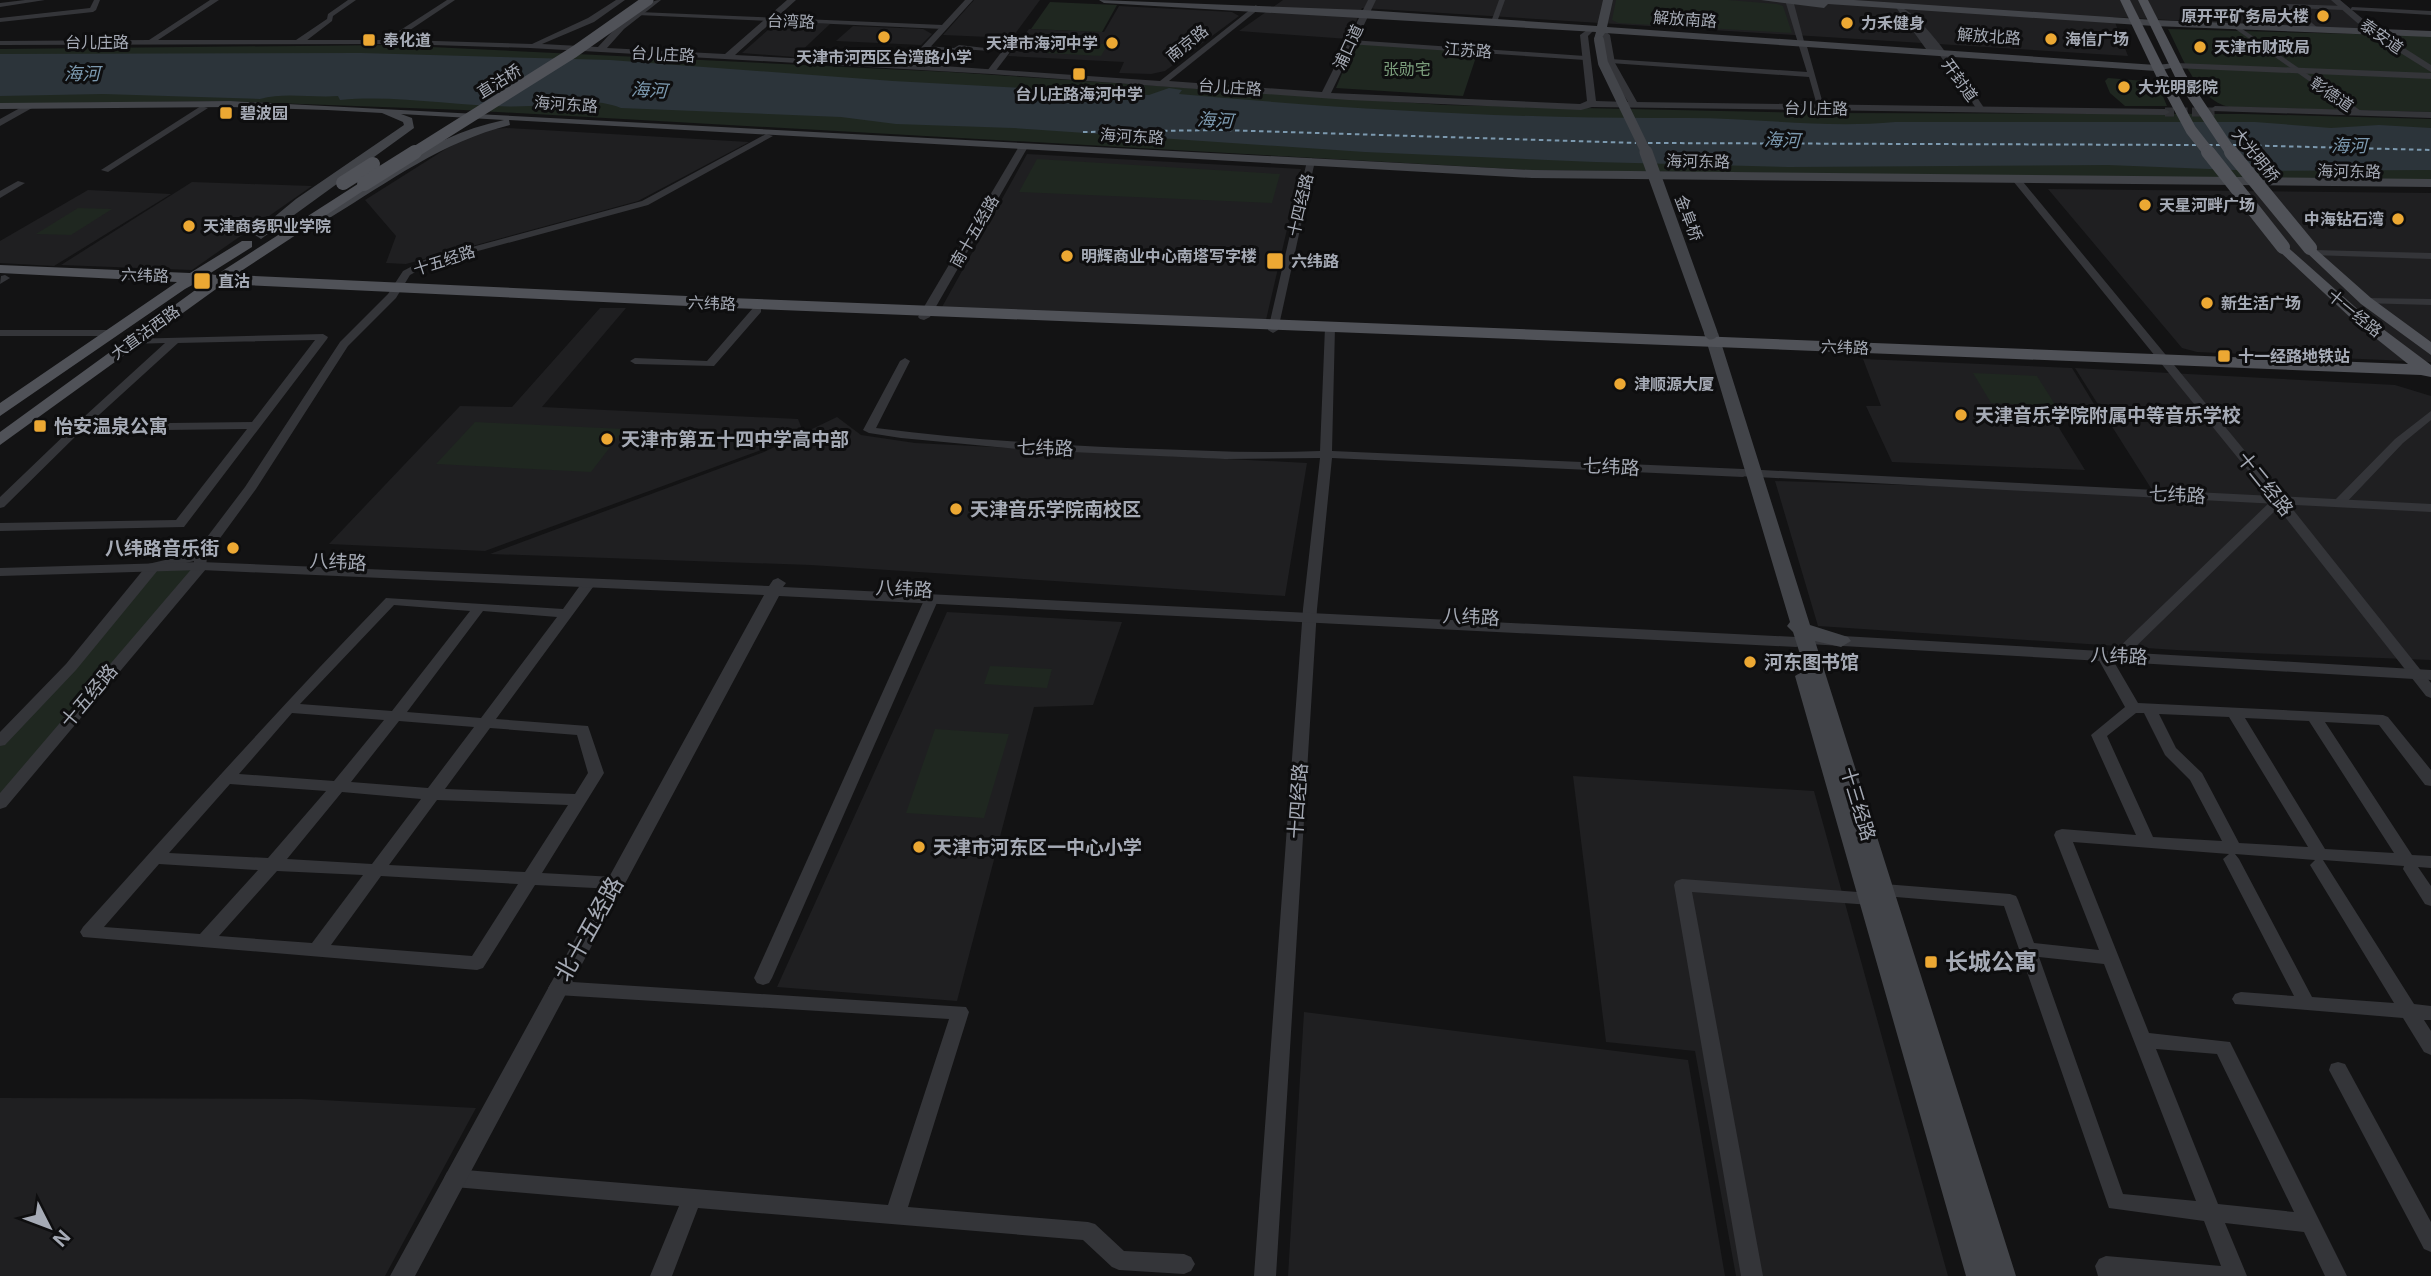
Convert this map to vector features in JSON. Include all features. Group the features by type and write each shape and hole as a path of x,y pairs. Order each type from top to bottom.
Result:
{"main road":[{"name":"直沽桥","path":"343,183 514,76 628,0"},
{"name":"直沽桥","path":"364,184 563,59 648,0"},
{"path":"1104,0 1263,4 1596,31"},
{"path":"1596,31 1598,0"},
{"path":"1596,31 1608,0"},
{"path":"1766,0 1790,5 2135,23 2431,34"},
{"path":"1812,0 1900,9"},
{"name":"大光明桥","path":"2125,0 2157,69 2191,130 2283,247"},
{"name":"大光明桥","path":"2143,0 2179,73 2218,137 2312,250"},
{"name":"解放南路","path":"1596,31 1621,30 1801,41"},
{"name":"金阜桥","path":"1596,31 1594,57 1710,345"},
{"name":"解放北路","path":"1801,41 1935,49 2179,73"},
{"name":"海河东路","path":"22,108 230,104 341,107 1022,148"},
{"name":"海河东路","path":"0,108 204,108 379,113 1545,178 2431,186"},
{"path":"268,238 300,202 411,126 403,118 379,113"},
{"path":"268,238 319,220 441,144 483,127 527,121"},
{"name":"大直沽西路","path":"0,440 131,341 214,283 268,238 343,183"},
{"name":"大直沽西路","path":"0,411 186,281 364,184"},
{"name":"十一经路","path":"2283,247 2358,317 2429,373"},
{"name":"十一经路","path":"2312,250 2366,301 2431,350"},
{"name":"六纬路","path":"1,277 186,281 757,310 926,314"},
{"name":"六纬路","path":"395,292 2429,373"},
{"name":"六纬路","path":"1710,345 1743,343 2166,363"},
{"name":"十三经路","path":"1710,345 1878,895 2001,1276"},
{"name":"十三经路","path":"1748,474 1798,632 1816,664 1981,1276"},
{"path":"1798,632 1840,641"},
{"path":"1816,664 1821,648 1840,641"}],"street":[{"path":"0,5 43,0"},
{"path":"0,13 93,10 97,0"},
{"path":"121,46 205,0"},
{"path":"121,46 149,42 215,0"},
{"path":"299,42 330,20 330,15 353,0"},
{"path":"386,42 452,0"},
{"path":"530,46 591,20 621,0"},
{"path":"600,50 621,27 657,0"},
{"path":"726,58 792,0"},
{"path":"908,66 969,0"},
{"name":"浦口道","path":"1326,94 1371,0"},
{"path":"1494,22 1502,0"},
{"name":"泰安道","path":"2335,0 2431,69"},
{"path":"2407,0 2431,21"},
{"name":"南京路","path":"1163,82 1263,4"},
{"path":"1790,5 1822,109"},
{"path":"2316,29 2287,6 2346,6 2431,13"},
{"path":"0,20 58,7"},
{"name":"开封道","path":"1900,9 1981,109"},
{"name":"台湾路","path":"639,14 943,27"},
{"name":"彰德道","path":"2236,27 2360,113"},
{"path":"1592,104 1591,77 1585,58 1584,35 1596,31 1606,35 1610,61 1634,105"},
{"name":"泰安道","path":"2376,32 2431,64"},
{"name":"台儿庄路","path":"0,45 386,42 530,46 991,71 1326,94 1822,109 2165,110"},
{"name":"江苏路","path":"1351,42 1585,58"},
{"name":"台儿庄路","path":"0,45 121,46"},
{"path":"969,58 950,56 959,47 990,49"},
{"path":"925,48 956,50"},
{"path":"991,71 1006,52"},
{"path":"1610,61 1811,75"},
{"name":"解放北路","path":"2179,73 2300,72 2431,76"},
{"path":"0,121 22,108"},
{"path":"105,170 204,108"},
{"path":"2216,110 2431,115"},
{"name":"十五经路","path":"0,803 200,561 344,344 395,292 406,273 415,266 645,202 769,136"},
{"name":"南十五经路","path":"926,314 1022,148"},
{"name":"十四经路","path":"1273,328 1310,163"},
{"name":"十二经路","path":"2018,181 2423,674 2431,693"},
{"path":"0,195 21,183"},
{"path":"2312,250 2431,256"},
{"path":"2366,301 2431,302"},
{"path":"635,361 710,364 757,310"},
{"name":"十四经路","path":"1265,1276 1310,613 1326,454 1330,330"},
{"path":"2,335 110,333"},
{"path":"0,527 180,524 324,337 131,341"},
{"path":"0,504 78,428 174,341"},
{"name":"七纬路","path":"905,361 869,430 952,443 999,446 1264,457 1326,454 2431,508"},
{"path":"2339,503 2399,441 2431,414"},
{"path":"78,428 257,425"},
{"path":"2279,500 2111,655 2141,708 2170,751 2196,778 2307,1004"},
{"name":"八纬路","path":"0,561 200,561 1310,613"},
{"name":"八纬路","path":"0,572 153,568 200,561 589,583 776,587 932,598 1798,632"},
{"name":"十五经路","path":"0,741 71,667 153,568"},
{"path":"317,950 589,583"},
{"name":"北十五经路","path":"401,1276 776,587"},
{"path":"763,978 932,598"},
{"path":"288,708 583,730 596,773 477,963 89,932 288,708 391,601 566,613"},
{"path":"204,941 275,864 396,717 479,608"},
{"name":"八纬路","path":"1840,641 2423,674"},
{"path":"2147,842 2099,735 2141,708 2383,720 2431,781"},
{"path":"2234,713 2431,1047"},
{"path":"2314,717 2431,900"},
{"path":"226,778 433,794 579,800"},
{"path":"2236,1276 2062,835 2319,860 2409,865 2431,862"},
{"path":"154,858 532,876 614,883"},
{"path":"1752,1276 1682,885 2010,901 2116,1202 2310,1223"},
{"path":"2027,950 2110,958"},
{"path":"557,988 960,1012 895,1215"},
{"path":"2241,999 2431,1013"},
{"path":"2143,1040 2223,1047 2336,1276"},
{"path":"2338,1070 2431,1242"},
{"path":"454,1178 1088,1231 1119,1260 1184,1264"},
{"path":"661,1276 692,1198"},
{"path":"2109,1276 2106,1266 2223,1276"}],"shaded area":[{"path":"974,0 1040,0 1012,38 943,35"},
{"path":"1283,0 2340,0 2376,31 2113,17 2128,56 1362,8 1348,39 1239,31"},
{"name":"天津市海河中学","path":"1119,6 1232,12 1239,16 1165,71 1151,74 1119,73 1124,62 1008,56 1029,29 1104,32"},
{"path":"778,21 830,24 795,57 742,53"},
{"name":"天津市河西区台湾路小学","path":"853,26 923,29 932,34 921,45 836,41"},
{"path":"506,128 749,142 638,201 406,264 386,263 396,236 365,200 460,140 484,130"},
{"path":"1027,154 1301,169 1266,320 942,307"},
{"name":"天津商务职业学院","path":"192,182 312,186 192,270 61,265"},
{"path":"2048,189 2431,193 2431,362 2197,352 2182,348"},
{"path":"88,190 171,194 54,266 0,263 0,241"},
{"name":"天津市第五十四中学高中部","path":"600,308 626,308 542,407 798,419 802,429 767,448 485,551 329,544 460,406 512,407"},
{"name":"天津音乐学院附属中等音乐学校","path":"1863,359 2072,368 2102,417 2051,415 2085,470 1892,462 1866,406 1881,406"},
{"path":"2075,368 2395,385 2431,396 2431,660 2176,650 1818,626 1775,481 2154,493"},
{"name":"天津音乐学院南校区","path":"837,417 861,435 915,443 1307,463 1285,596 811,565 490,554 764,452"},
{"name":"天津市河东区一中心小学","path":"947,612 1122,622 1093,705 1034,707 957,1001 777,987"},
{"path":"1573,776 1814,791 1948,1276 1736,1276 1695,1051 1606,1042"},
{"path":"1304,1012 1688,1060 1725,1276 1288,1276"},
{"path":"0,1098 302,1099 476,1108 385,1276 0,1276"}],"green space":[{"path":"1616,0 1728,0 1777,4 1783,6 1792,33 1618,23 1612,20"},
{"path":"1050,2 1117,5 1102,32 1031,29"},
{"path":"2168,29 2431,36 2431,112 2229,107 2208,96 2199,86"},
{"path":"1054,41 1108,44 1101,56 1046,53"},
{"name":"张勋宅","path":"1355,43 1478,51 1463,96 1336,88"},
{"path":"389,45 949,72 1445,105 1817,113 2244,114 2431,119 2431,181 1530,170 463,110 219,101 0,104 0,49"},
{"name":"大光明影院","path":"2108,78 2157,82 2167,106 2125,106 2110,93 2105,81"},
{"path":"1037,159 1280,174 1272,203 1019,192"},
{"path":"78,208 112,209 71,235 36,234"},
{"path":"1973,373 2037,376 2056,406 1991,403"},
{"path":"475,422 624,429 591,472 436,464"},
{"path":"201,569 0,800 0,745 155,570"},
{"path":"990,666 1052,669 1047,688 984,684"},
{"path":"935,729 1009,734 984,818 906,813"}],"water":[{"name":"海河","path":"361,53 610,60 893,81 1149,95 1169,88 1182,90 1179,94 1493,115 1705,118 1814,124 2255,122 2331,128 2379,125 2431,128 2431,170 2260,171 2108,165 1788,167 1595,162 1365,152 1013,128 896,124 841,117 621,108 598,102 506,106 387,99 340,100 338,96 279,96 260,99 103,94 0,96 0,54"}],"ferry route":[{"path":"1083,132 1221,130 1636,143"},
{"path":"1648,143 2196,145"},
{"path":"2208,145 2220,145"},
{"path":"2233,145 2431,150"}],"tunnel":[{"path":"2165,112 2217,112"}],"place":[{"name":"原开平矿务局大楼","path":"2323,16"},
{"name":"力禾健身","path":"1847,23"},
{"name":"天津市河西区台湾路小学","path":"884,37"},
{"name":"海信广场","path":"2051,39"},
{"name":"奉化道","path":"369,40"},
{"name":"天津市海河中学","path":"1112,43"},
{"name":"天津市财政局","path":"2200,47"},
{"name":"台儿庄路海河中学","path":"1079,74"},
{"name":"大光明影院","path":"2124,87"},
{"name":"碧波园","path":"226,113"},
{"name":"天星河畔广场","path":"2145,205"},
{"name":"中海钻石湾","path":"2398,219"},
{"name":"天津商务职业学院","path":"189,226"},
{"name":"明辉商业中心南塔写字楼","path":"1067,256"},
{"name":"六纬路","path":"1275,261"},
{"name":"直沽","path":"202,281"},
{"name":"新生活广场","path":"2207,303"},
{"name":"十一经路地铁站","path":"2224,356"},
{"name":"津顺源大厦","path":"1620,384"},
{"name":"天津音乐学院附属中等音乐学校","path":"1961,415"},
{"name":"怡安温泉公寓","path":"40,426"},
{"name":"天津市第五十四中学高中部","path":"607,439"},
{"name":"天津音乐学院南校区","path":"956,509"},
{"name":"八纬路音乐街","path":"233,548"},
{"name":"河东图书馆","path":"1750,662"},
{"name":"天津市河东区一中心小学","path":"919,847"},
{"name":"长城公寓","path":"1931,962"}]}
